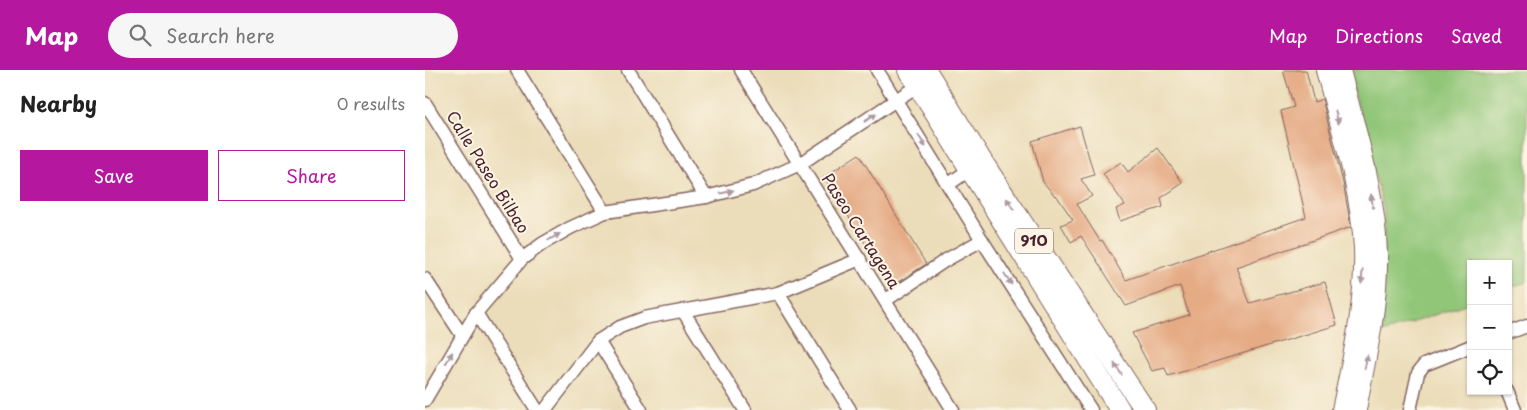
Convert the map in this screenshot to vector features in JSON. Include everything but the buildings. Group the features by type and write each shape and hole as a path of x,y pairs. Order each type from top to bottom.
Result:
{"main road":[{"name":"910","path":"921,76 1079,325 1145,410"},
{"name":"910","path":"1079,325 1120,410"}],"street":[{"path":"517,70 605,212"},
{"path":"628,70 706,197"},
{"name":"Paseo Cartagena","path":"741,70 953,410"},
{"path":"877,70 982,240 1051,344 1091,410"},
{"path":"1325,70 1356,194 1363,248 1356,328 1341,410"},
{"path":"1341,70 1369,183 1376,220 1378,256 1373,320 1357,410"},
{"path":"425,400 476,313 523,259 543,244 570,228 605,212 706,197 753,185 800,164 896,100 921,76"},
{"name":"Calle Paseo Bilbao","path":"425,103 523,259"},
{"path":"949,184 976,165"},
{"path":"886,300 946,260 982,240"},
{"path":"545,410 598,341 620,327 645,318 778,293 860,259"},
{"path":"425,280 462,336"},
{"path":"778,293 850,410"},
{"path":"683,311 745,410"},
{"path":"476,313 537,410"},
{"path":"1051,344 1079,325"},
{"path":"1512,332 1527,326"},
{"path":"598,341 641,410"},
{"path":"1410,410 1418,373 1424,365 1467,348"},
{"path":"1413,392 1421,410"},
{"path":"1509,395 1515,410"}],"green space":[{"path":"1349,70 1527,70 1527,282 1512,287 1512,260 1467,260 1467,303 1383,333 1384,211"}]}
